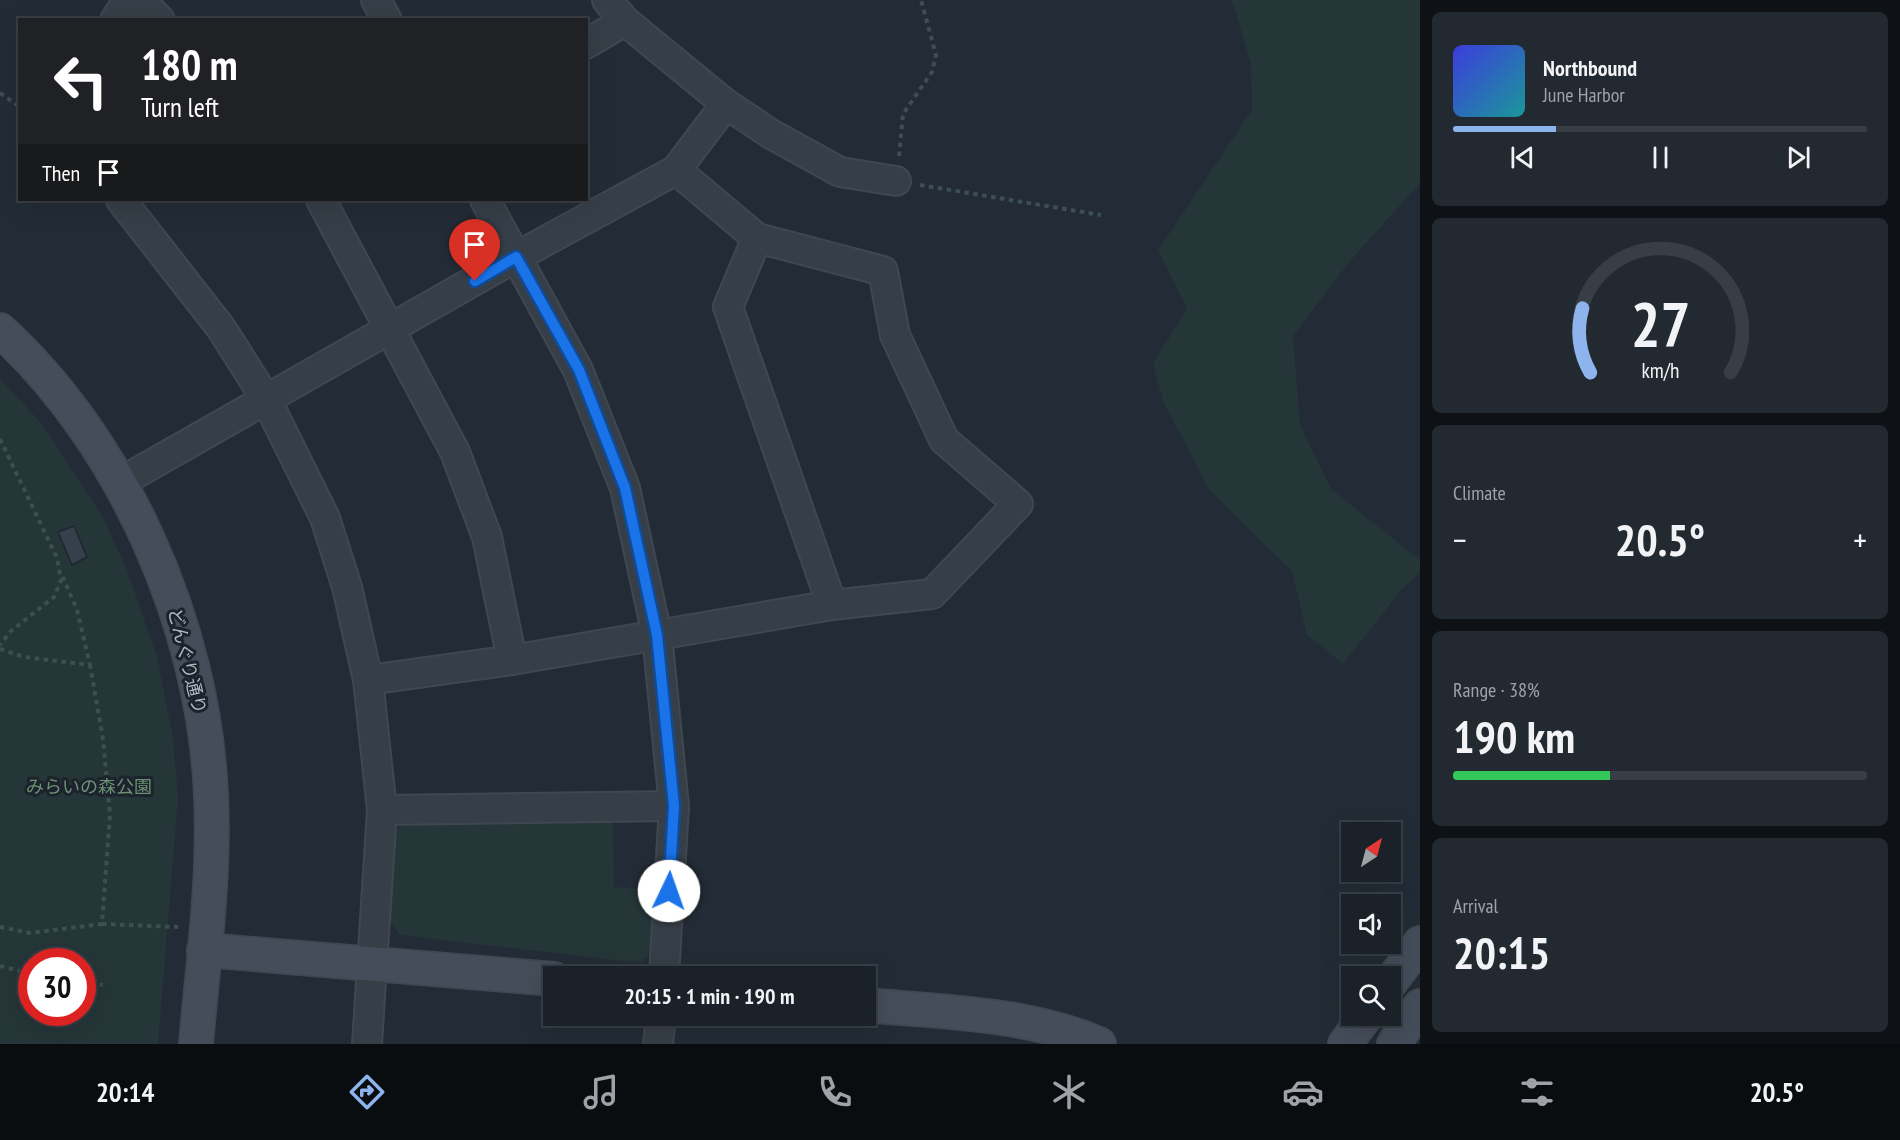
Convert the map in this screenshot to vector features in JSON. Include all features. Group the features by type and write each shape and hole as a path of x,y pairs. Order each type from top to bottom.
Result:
{"street":[{"path":"116,18 128,0"},
{"path":"140,0 158,18"},
{"path":"376,0 386,18"},
{"path":"588,42 616,10 726,104 771,134 840,172 896,181"},
{"path":"119,483 516,257 676,170 726,104"},
{"path":"368,680 512,660 832,605 932,594 1018,504 944,440 895,335 883,271 757,238 676,170"},
{"path":"122,201 132,210 221,328 266,399 325,518 347,587 368,680 382,810 367,1044"},
{"path":"322,201 392,328 455,452 488,537 512,660"},
{"path":"486,201 579,370 625,488 657,635 674,806 665,966"},
{"path":"757,238 728,307 832,605"},
{"name":"どんぐり通り","path":"0,330 62,398 119,483 167,584 197,693 211,794 211,865 196,1044"},
{"path":"382,810 674,806"},
{"path":"1401,968 1420,943"},
{"path":"204,950 543,978"},
{"path":"876,1006 972,1015 1035,1025 1099,1044"},
{"path":"1394,1044 1420,1006"},
{"path":"658,1044 660,1026"},
{"path":"1345,1044 1358,1026"}],"path":[{"path":"921,0 936,55 932,72 903,114 896,181 1101,215"},
{"path":"0,93 18,106"},
{"path":"0,439 57,558 61,580 54,597 11,631 0,647 24,657 90,664"},
{"path":"59,568 77,610 90,664 103,739 110,814 102,924"},
{"path":"0,927 30,933 102,924 178,927"},
{"path":"0,966 18,970"},
{"path":"96,984 103,985"}],"green space":[{"path":"1232,0 1420,0 1420,183 1350,261 1293,336 1300,425 1331,489 1420,560 1420,572 1401,590 1343,664 1307,635 1292,571 1210,491 1163,401 1153,363 1187,309 1158,250 1252,110 1251,64"},
{"name":"みらいの森公園","path":"0,379 41,423 101,514 127,570 157,657 173,738 178,797 158,1044 0,1044"},
{"path":"613,820 614,887 657,890 654,951 640,963 400,935 389,921 392,834 405,821"}],"building":[{"path":"74,526 87,557 72,565 58,532"}],"route":[{"path":"475,281 516,257 579,370 625,488 657,635 674,806 669,891"}]}
